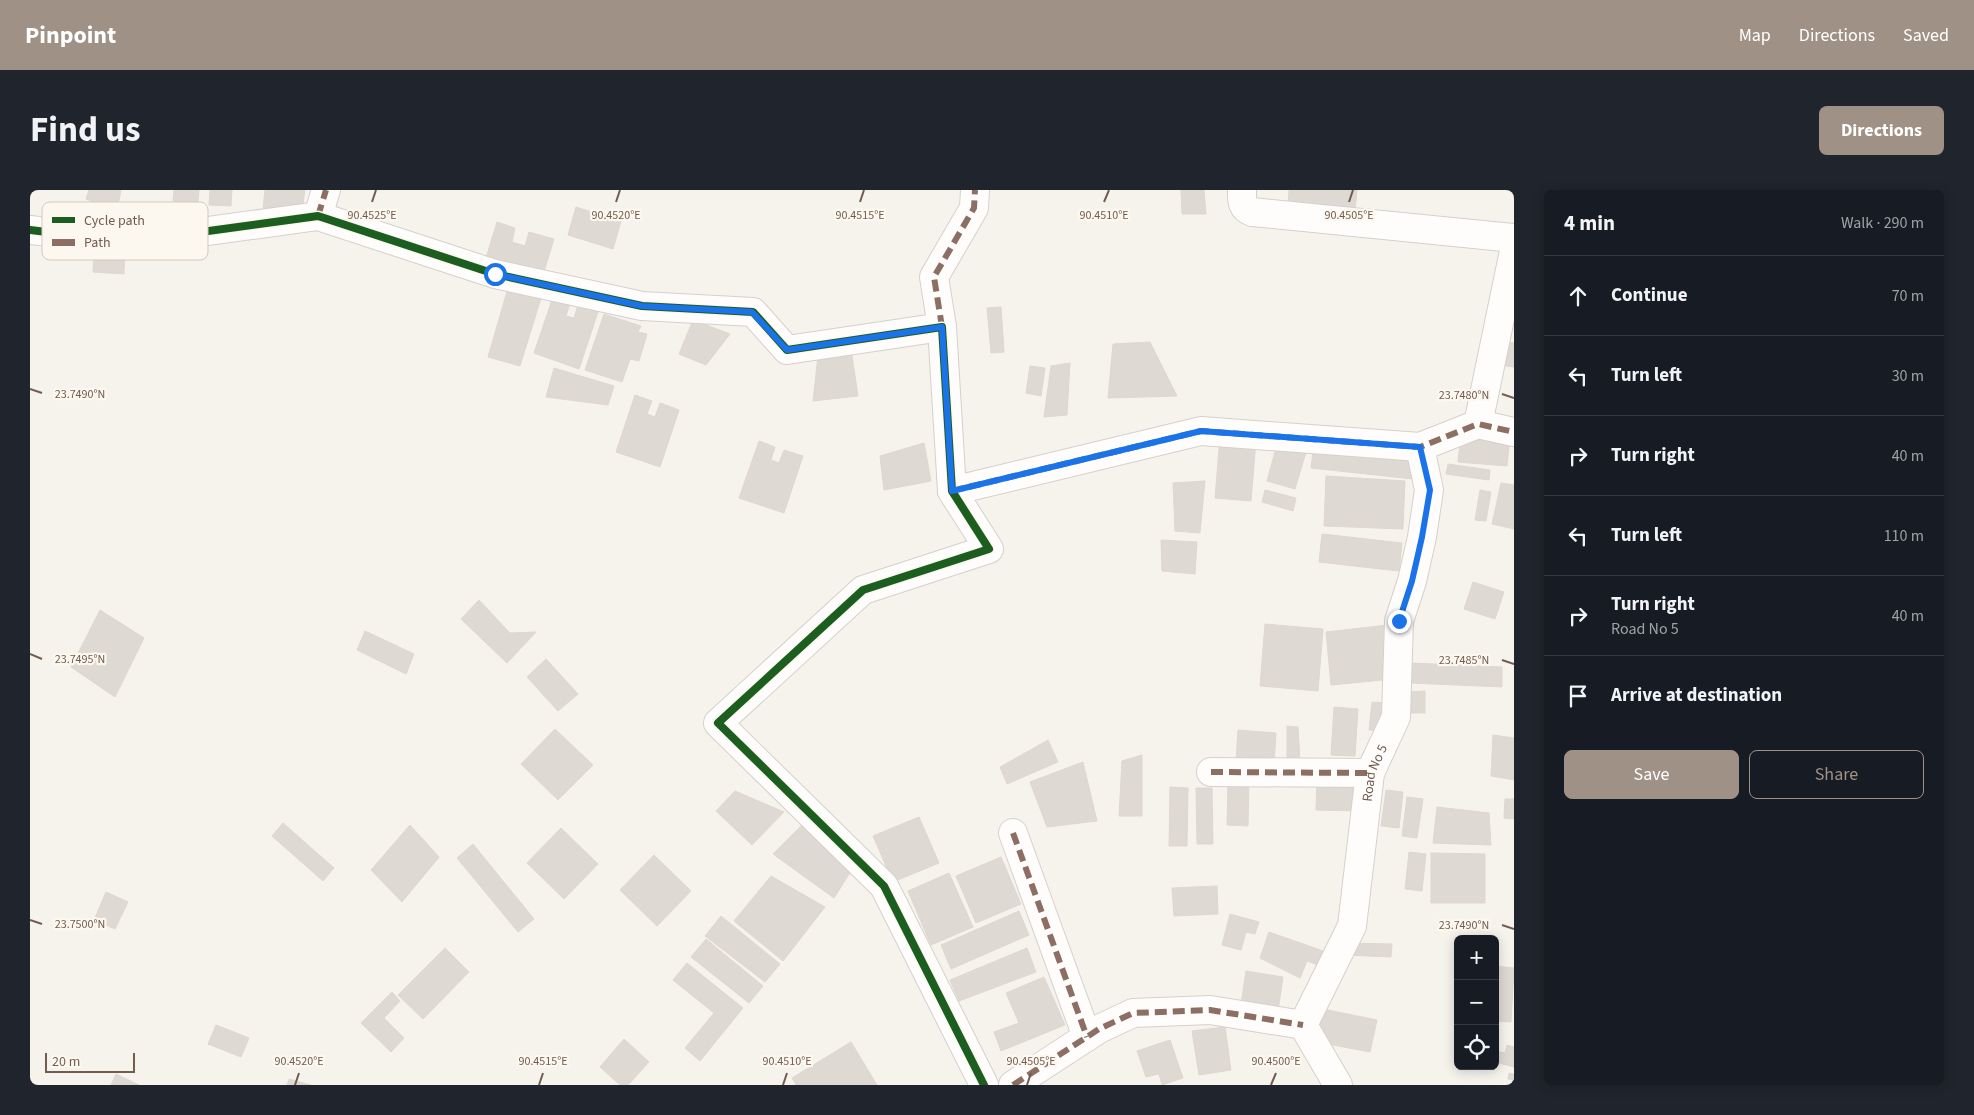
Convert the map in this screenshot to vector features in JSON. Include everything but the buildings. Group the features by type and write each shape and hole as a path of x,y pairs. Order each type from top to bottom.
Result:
{"street":[{"path":"318,216 326,190"},
{"path":"975,190 974,208 934,277 942,327 952,491 989,549 863,590 718,723 884,886 984,1085"},
{"path":"1242,190 1242,204 1246,210 1252,212 1514,238"},
{"path":"208,231 318,216 495,274 642,306 752,312 787,350 942,327"},
{"path":"1478,424 1514,251"},
{"path":"952,491 1201,431 1420,447 1478,424 1514,432"},
{"name":"Road No 5","path":"1302,1025 1352,926 1370,773 1396,717 1399,621 1412,581 1430,490 1420,447"},
{"path":"1211,772 1370,773"},
{"path":"1013,833 1087,1037"},
{"path":"1012,1085 1087,1037 1133,1013 1210,1010 1302,1025 1338,1085"}],"marked path":[{"path":"318,216 326,190"},
{"path":"942,327 934,277 974,208 975,190"},
{"path":"952,491 1201,431 1420,447 1478,424 1514,432"},
{"path":"1211,772 1370,773"},
{"path":"1013,833 1087,1037"},
{"path":"1013,1085 1099,1029 1133,1013 1210,1010 1303,1025"}],"cycle path":[{"path":"208,231 318,216 495,274 642,306 753,312 787,350 942,327 952,491 989,549 863,590 718,723 884,886 984,1085"},
{"path":"30,230 42,231"}],"route":[{"path":"495,274 642,306 752,312 787,350 942,327 952,491 1201,431 1420,447 1430,490 1412,581 1399,621"}]}
